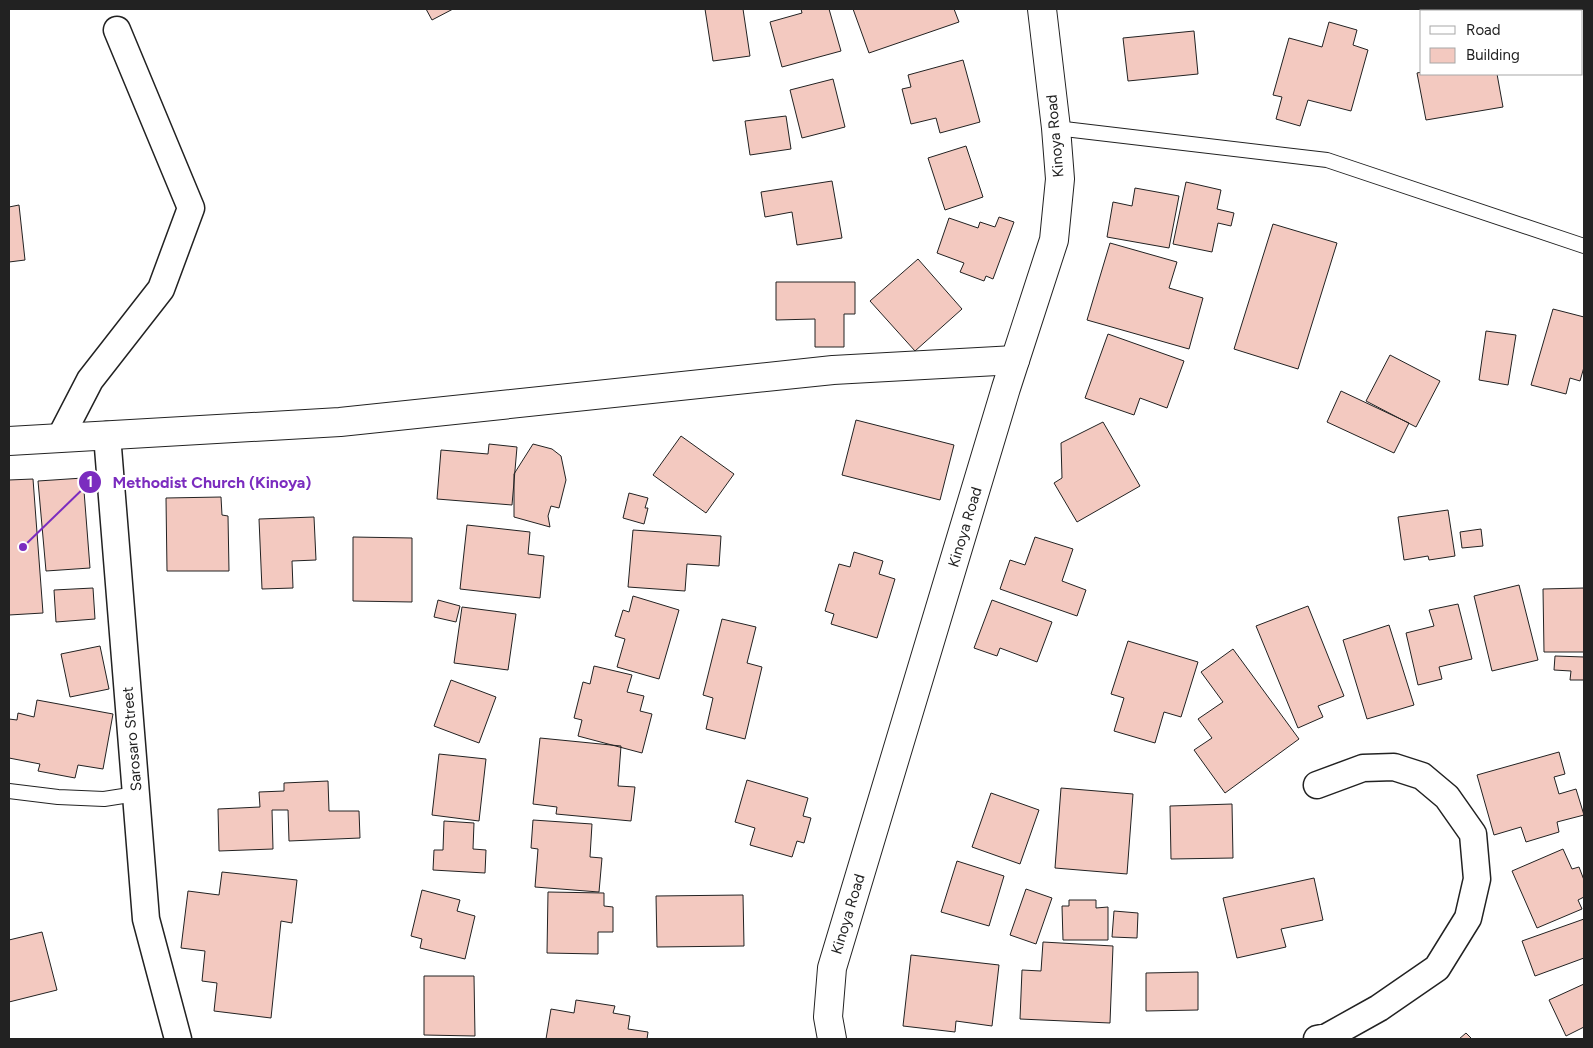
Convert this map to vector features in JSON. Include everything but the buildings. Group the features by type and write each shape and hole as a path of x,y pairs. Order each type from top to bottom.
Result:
{"main road":[{"name":"Kinoya Road","path":"832,1039 828,1017 832,968 1015,360 1054,240 1060,179 1042,9"},
{"path":"9,442 340,422 833,370 1015,360"}],"street":[{"path":"60,438 90,380 161,289 191,208 117,30"},
{"name":"Sarosaro Street","path":"107,436 146,919 178,1039"},
{"path":"1318,785 1364,768 1394,767 1422,776 1447,797 1473,834 1477,879 1468,918 1437,968 1379,1008 1327,1037 1318,1039"}],"lane":[{"path":"1056,128 1327,160 1584,246"},
{"path":"9,791 58,797 104,799 136,794"}],"place":[{"name":"Methodist Church (Kinoya)","path":"23,547"}]}
